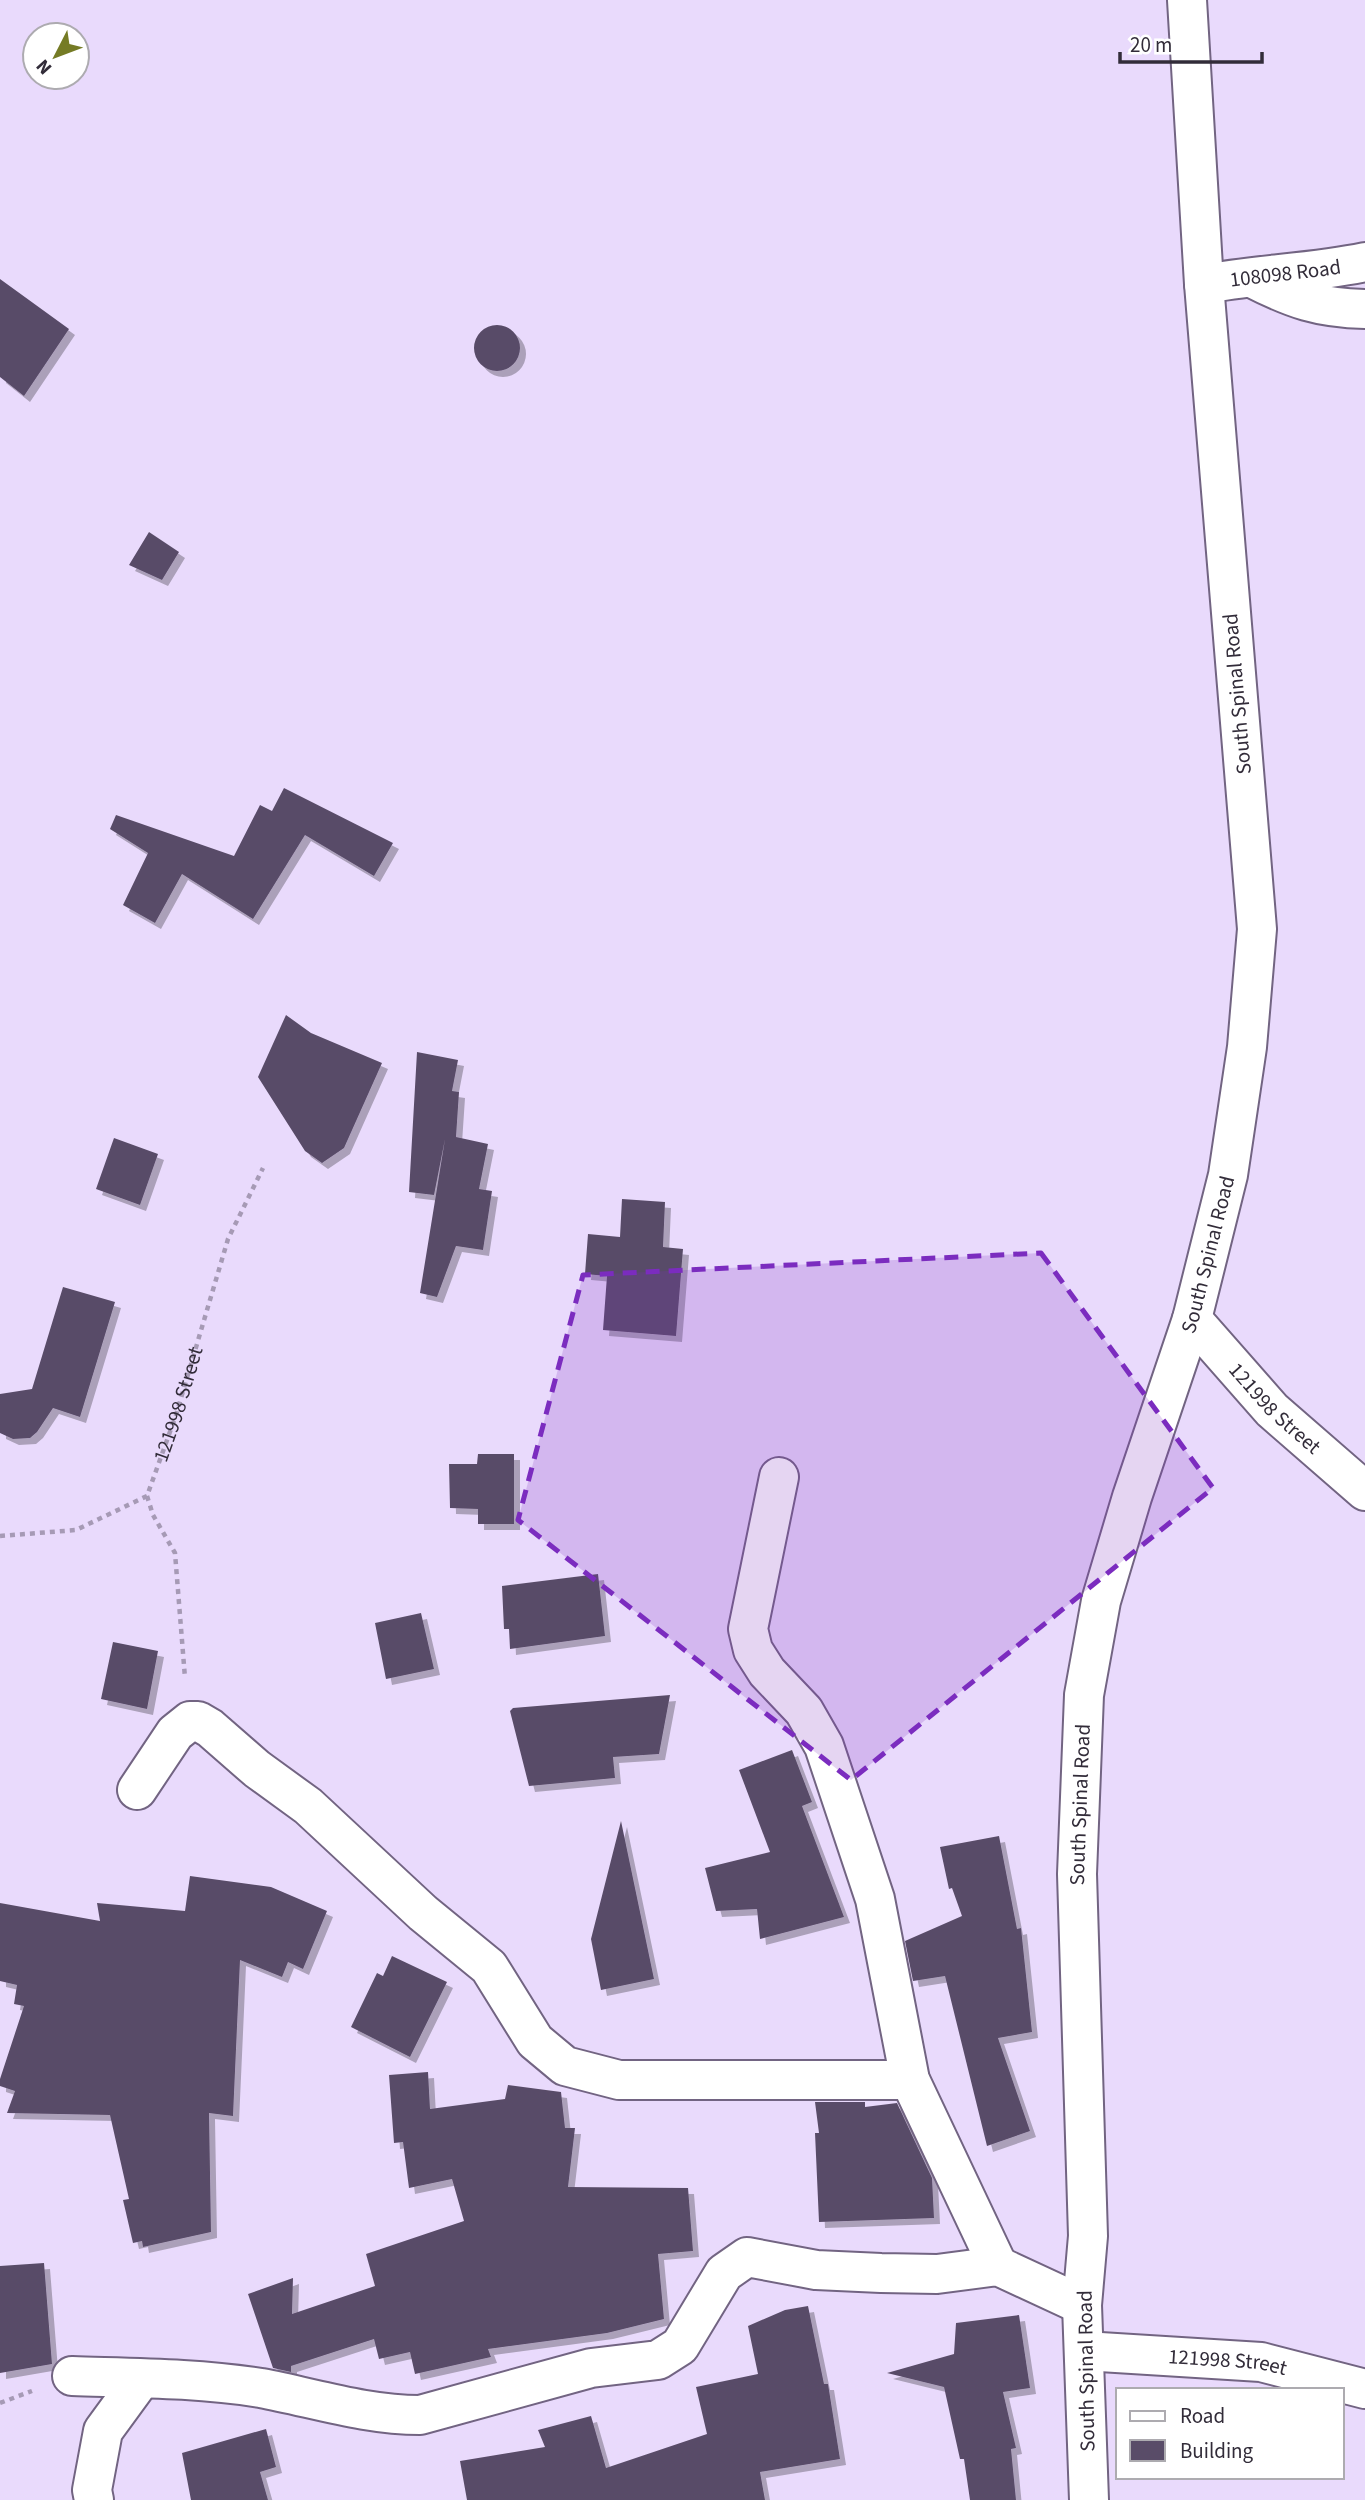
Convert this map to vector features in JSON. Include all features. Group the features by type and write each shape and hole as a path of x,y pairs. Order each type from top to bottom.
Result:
{"street":[{"name":"South Spinal Road","path":"1089,2500 1082,2305 1088,2236 1077,1874 1084,1695 1101,1601 1192,1319 1228,1175 1247,1047 1256,929 1204,284 1187,0"},
{"name":"108098 Road","path":"1204,284 1247,276 1317,272 1365,262"},
{"path":"1247,276 1293,299 1340,308 1365,309"},
{"name":"121998 Street","path":"1192,1319 1272,1410 1365,1491"},
{"path":"779,1476 748,1629 753,1650 767,1672 804,1711 824,1746 875,1899 910,2080 998,2266"},
{"path":"137,1790 175,1733 190,1721 198,1721 210,1728 257,1769 308,1806 423,1913 489,1967 535,2041 565,2066 619,2080 910,2080"},
{"path":"72,2376 259,2388 392,2415 420,2415 592,2368 658,2360 680,2346 724,2273 747,2257 816,2270 881,2273 937,2274 998,2266 1082,2305"},
{"name":"121998 Street","path":"1084,2351 1261,2362 1351,2383 1365,2389"},
{"path":"93,2500 92,2490 103,2431 141,2379"}],"path":[{"name":"121998 Street","path":"147,1496 176,1415 228,1239 263,1168"},
{"path":"0,1536 76,1530 147,1496 153,1515 175,1553 190,1721"}],"highlighted area":[{"path":"1041,1253 1213,1488 851,1780 518,1520 583,1275"}],"building":[{"path":"0,279 69,329 24,396 0,377"},
{"path":"497,325 514,331 520,348 514,365 497,371 480,365 474,348 480,331"},
{"path":"149,532 179,552 162,580 129,565"},
{"path":"284,788 393,843 374,876 305,835 253,919 182,874 155,923 123,905 148,853 110,829 116,815 234,856 260,805 272,811"},
{"path":"286,1015 311,1033 382,1063 344,1148 322,1163 305,1151 258,1077"},
{"path":"417,1052 458,1060 452,1091 459,1092 456,1137 488,1144 479,1189 492,1191 483,1250 456,1246 437,1297 420,1293 445,1139 434,1195 409,1192"},
{"path":"114,1138 158,1154 140,1205 96,1189"},
{"path":"622,1199 665,1202 663,1247 683,1249 676,1336 603,1330 607,1276 585,1274 588,1234 620,1237"},
{"path":"63,1287 115,1302 80,1417 53,1408 30,1438 13,1439 0,1433 0,1394 32,1389"},
{"path":"478,1454 514,1454 514,1524 478,1524 478,1509 450,1508 449,1464 477,1464"},
{"path":"598,1574 605,1636 510,1649 509,1629 504,1629 502,1586"},
{"path":"421,1613 434,1669 386,1679 375,1623"},
{"path":"113,1642 158,1651 147,1709 101,1699"},
{"path":"670,1695 659,1754 613,1757 615,1778 529,1786 510,1711 513,1708"},
{"path":"792,1750 812,1802 802,1806 844,1917 760,1939 757,1909 716,1911 705,1868 770,1852 739,1770"},
{"path":"621,1821 654,1979 601,1990 591,1939"},
{"path":"999,1836 1017,1929 1021,1928 1032,2032 998,2038 1030,2131 987,2146 945,1976 913,1981 905,1941 962,1916 952,1888 949,1889 940,1847"},
{"path":"190,1876 271,1887 327,1911 303,1969 288,1962 282,1977 240,1960 233,2116 209,2113 211,2232 143,2247 142,2241 133,2243 123,2200 129,2199 110,2115 7,2113 15,2091 0,2086 0,2079 24,2006 14,2004 17,1985 0,1981 0,1903 100,1921 97,1903 185,1911"},
{"path":"392,1956 447,1982 410,2057 351,2027 377,1973 383,1976"},
{"path":"428,2072 430,2109 505,2099 508,2085 561,2092 565,2128 575,2128 568,2187 688,2188 693,2251 658,2254 664,2319 607,2333 488,2349 491,2357 415,2374 410,2352 379,2359 374,2339 291,2366 291,2372 273,2368 248,2294 293,2278 292,2314 375,2286 366,2254 464,2221 452,2179 409,2188 403,2142 394,2143 389,2075"},
{"path":"815,2102 865,2102 865,2107 897,2103 932,2178 934,2218 819,2222 815,2133 819,2133"},
{"path":"44,2263 52,2364 0,2373 0,2266"},
{"path":"808,2306 824,2384 828,2384 840,2459 760,2472 765,2500 467,2500 460,2461 545,2447 538,2430 591,2416 606,2468 707,2434 696,2387 758,2374 748,2326 785,2310"},
{"path":"1019,2315 1030,2388 1003,2392 1016,2448 1011,2449 1016,2500 970,2500 964,2459 960,2459 944,2387 887,2373 954,2354 956,2323"},
{"path":"266,2429 276,2467 260,2472 268,2500 191,2500 182,2453"}]}
